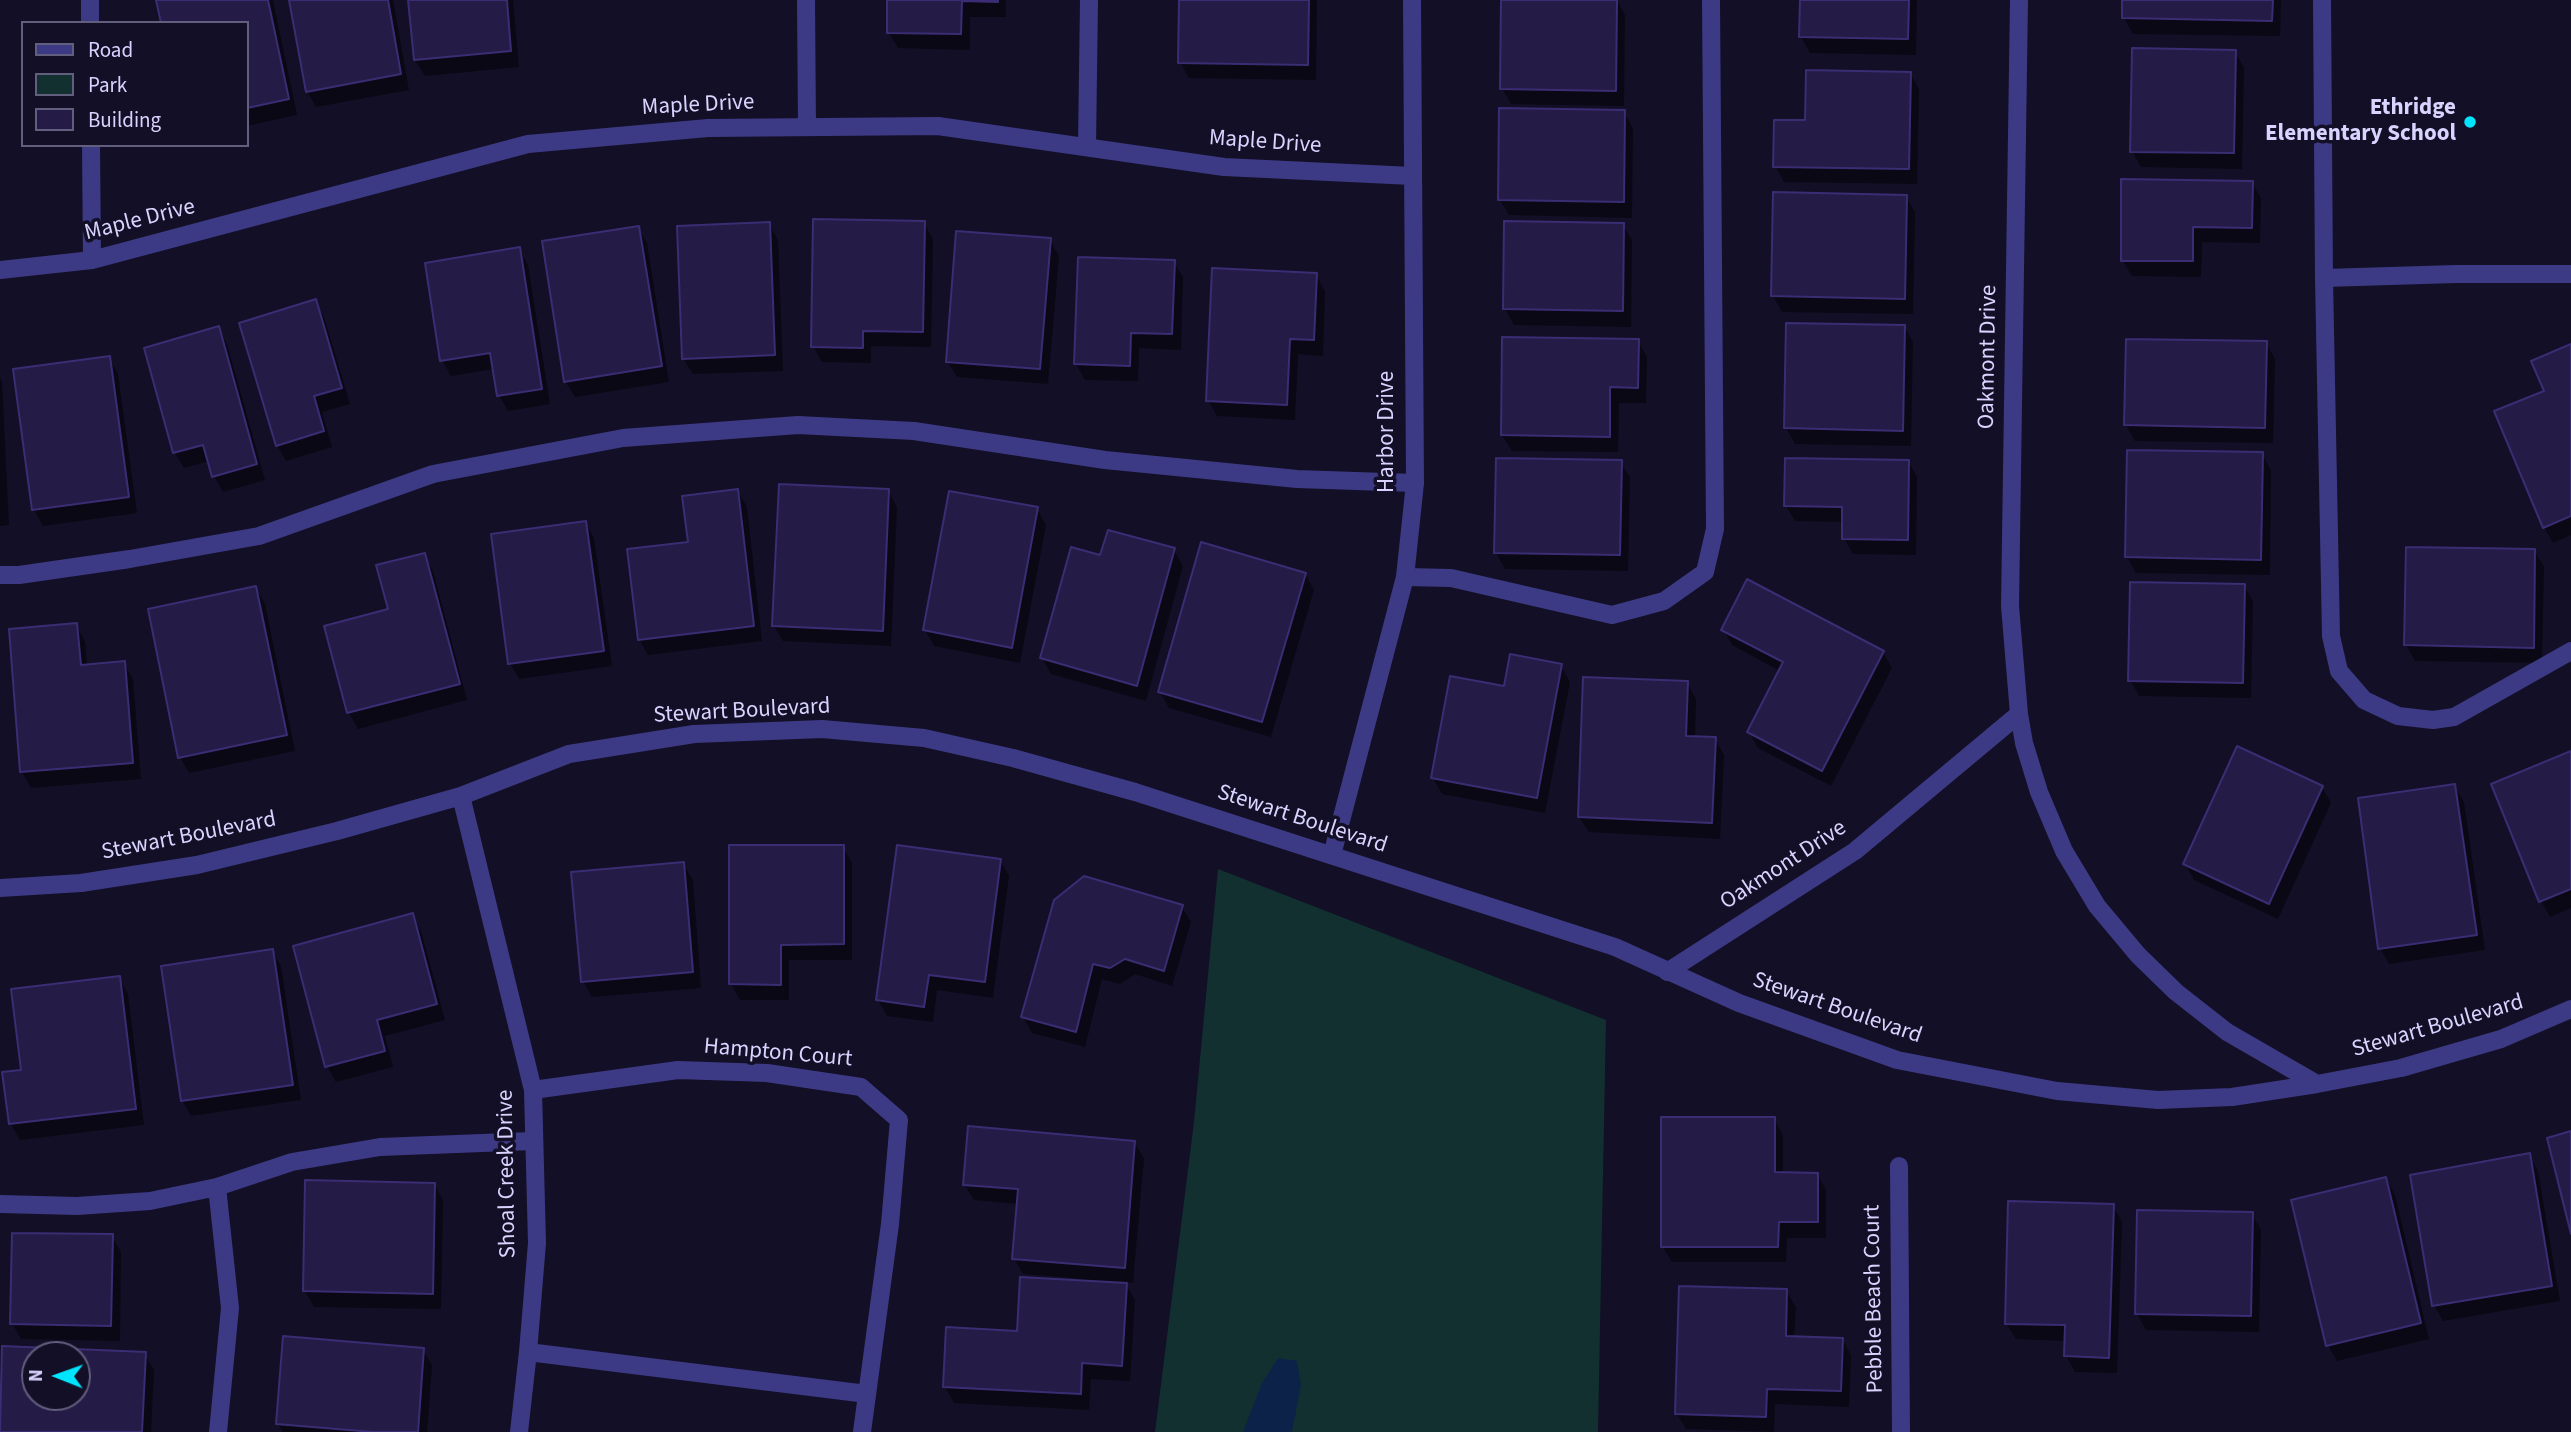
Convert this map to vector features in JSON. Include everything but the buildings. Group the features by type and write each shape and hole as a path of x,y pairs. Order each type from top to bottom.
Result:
{"street":[{"path":"90,0 90,21"},
{"path":"806,0 807,126"},
{"path":"1087,146 1089,0"},
{"name":"Harbor Drive","path":"1332,855 1405,577 1415,483 1412,0"},
{"path":"1405,577 1451,578 1612,615 1664,601 1706,572 1715,529 1711,0"},
{"name":"Oakmont Drive","path":"2019,0 2010,606 2024,743 2039,792 2064,851 2097,905 2138,955 2176,992 2227,1032 2317,1084"},
{"path":"2322,0 2331,636 2339,671 2364,700 2398,716 2433,719 2454,717 2571,652"},
{"name":"Maple Drive","path":"0,270 92,260 528,144 708,128 938,126 1224,167 1412,176"},
{"path":"91,147 92,260"},
{"path":"2324,278 2571,274"},
{"path":"0,575 19,575 116,561 259,536 433,474 624,438 798,425 914,431 1105,460 1297,479 1415,483"},
{"name":"Oakmont Drive","path":"1667,972 1855,851 2019,714"},
{"name":"Stewart Boulevard","path":"0,887 81,883 197,865 337,831 461,796 569,754 694,734 822,730 924,738 1013,758 1135,792 1615,947 1740,1003 1896,1060 2057,1091 2158,1100 2232,1097 2317,1084 2426,1061 2501,1038 2571,1009"},
{"name":"Shoal Creek Drive","path":"461,796 533,1090 537,1243 519,1432"},
{"name":"Hampton Court","path":"533,1090 678,1070 767,1073 861,1087 899,1120 890,1224 862,1432"},
{"path":"0,1204 78,1206 150,1201 218,1187 292,1162 380,1147 533,1141"},
{"name":"Pebble Beach Court","path":"1899,1166 1901,1432"},
{"path":"218,1187 230,1308 218,1432"},
{"path":"528,1352 867,1394"}],"green space":[{"path":"1218,869 1606,1020 1598,1432 1155,1432 1194,1122"}],"water":[{"path":"1278,1358 1297,1361 1301,1385 1292,1432 1243,1432 1262,1383"}],"place":[{"name":"Ethridge Elementary School","path":"2470,122"}]}
